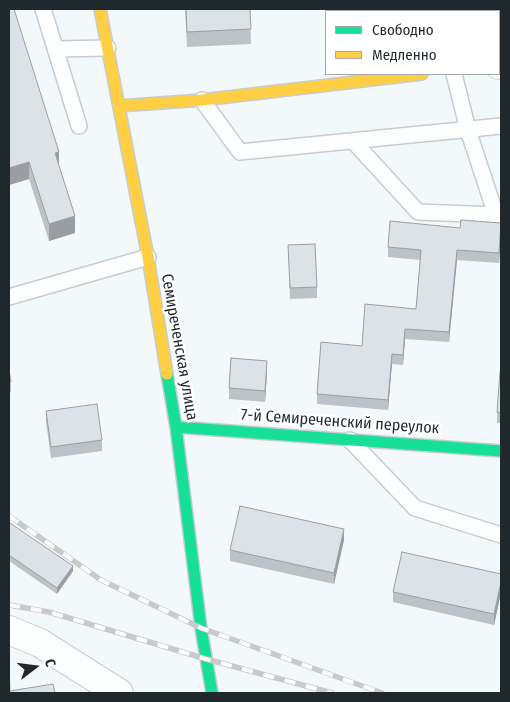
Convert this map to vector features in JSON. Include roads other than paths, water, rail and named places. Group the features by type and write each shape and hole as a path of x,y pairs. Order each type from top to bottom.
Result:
{"main road":[{"name":"Семиреченская улица","path":"100,9 148,257 176,427 201,628 212,693"},
{"path":"119,106 202,100 414,75"},
{"name":"7-й Семиреченский переулок","path":"176,427 349,438 501,451"}],"street":[{"path":"9,630 40,643 119,693"}],"lane":[{"path":"42,9 79,126"},
{"path":"56,49 108,48"},
{"path":"353,141 418,212 499,215 468,130 454,75"},
{"path":"202,100 240,152 501,126"},
{"path":"9,297 148,257"},
{"path":"349,438 415,508 501,535"}],"railway":[{"path":"9,516 101,580 201,628 382,693"},
{"path":"9,605 49,612 206,659 332,693"}]}
